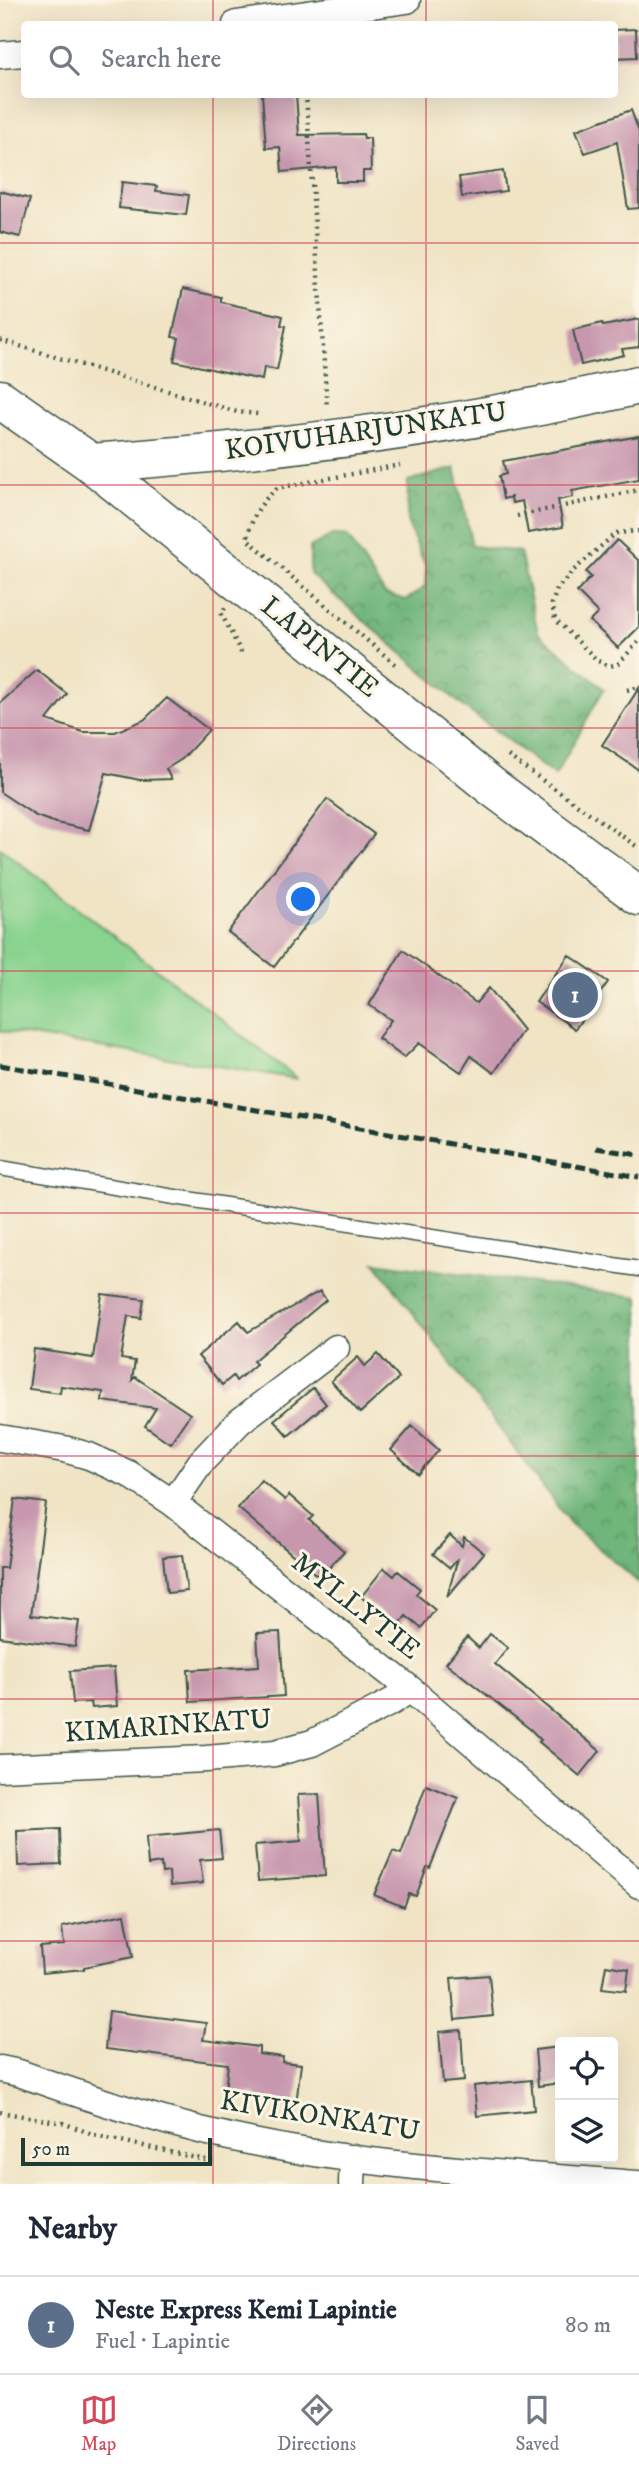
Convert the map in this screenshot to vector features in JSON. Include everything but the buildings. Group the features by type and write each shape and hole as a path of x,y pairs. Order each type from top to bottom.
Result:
{"main road":[{"name":"KOIVUHARJUNKATU","path":"91,463 321,441 564,402 639,385"},
{"name":"LAPINTIE","path":"0,399 91,463 481,778 639,897"}],"street":[{"path":"257,21 407,0"},
{"path":"0,55 21,53"},
{"path":"173,1503 201,1462 239,1422 336,1348"},
{"name":"MYLLYTIE","path":"0,1438 89,1456 138,1479 173,1503 410,1689 639,1885"},
{"name":"KIMARINKATU","path":"0,1768 214,1759 275,1752 312,1742 393,1701 410,1689"},
{"name":"KIVIKONKATU","path":"0,2069 136,2113 257,2143 352,2171 513,2175 638,2184"}],"lane":[{"path":"0,1168 639,1269"}],"path":[{"path":"306,98 328,412 318,413"},
{"path":"0,340 237,412 269,415"},
{"path":"396,665 247,539 252,518 264,500 277,488 412,462"},
{"path":"517,516 638,492"},
{"path":"549,502 550,509"},
{"path":"639,531 617,533 574,570 557,589 552,604 555,619 597,661 610,666 618,664 639,641"},
{"path":"627,690 639,687"},
{"path":"502,752 639,848"}],"green space":[{"path":"455,468 472,546 520,552 538,633 604,689 555,776 464,707 310,574 310,547 332,535 347,536 385,594 406,600 425,587 426,567 407,522 408,481"},
{"path":"0,848 298,1079 0,1031"},
{"path":"375,1262 639,1297 639,1583 570,1523"}],"railway":[{"path":"0,1065 639,1177"},
{"path":"596,1148 639,1155"}],"place":[{"name":"Neste Express Kemi Lapintie","path":"575,995"}]}
